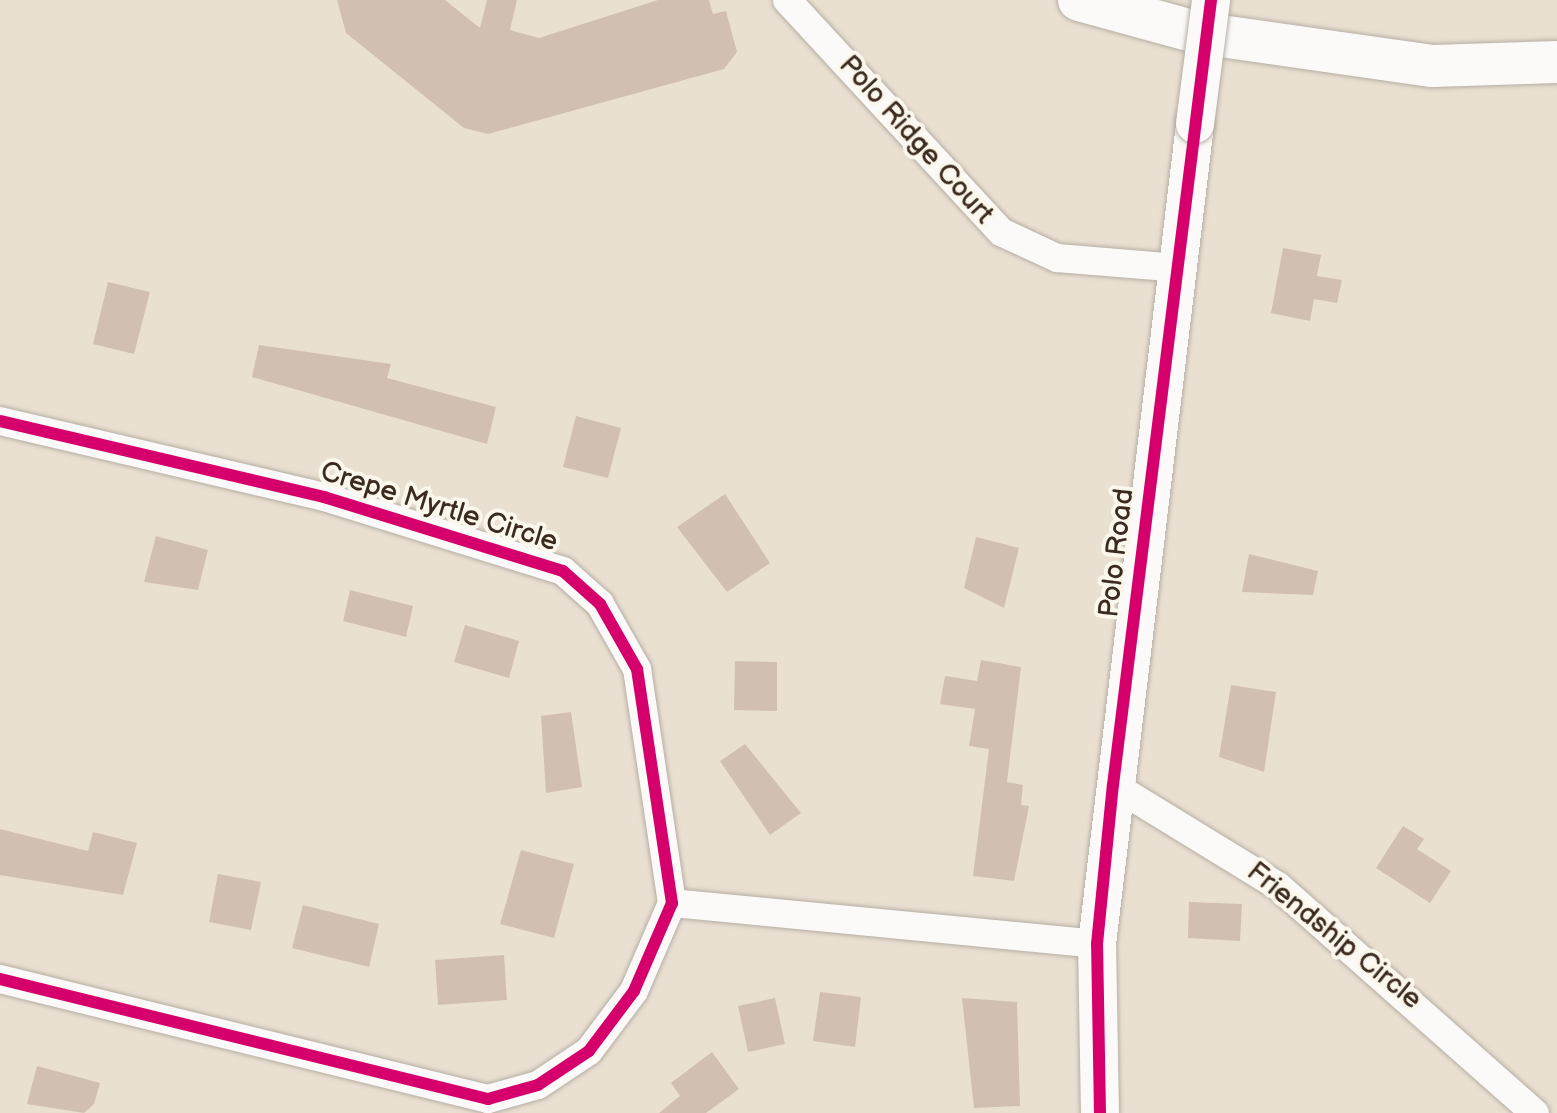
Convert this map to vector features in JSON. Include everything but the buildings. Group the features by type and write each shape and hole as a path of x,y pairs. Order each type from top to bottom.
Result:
{"main road":[{"path":"1079,0 1200,33 1433,66 1557,62"},
{"name":"Polo Road","path":"1100,1113 1097,944 1113,785 1211,0"}],"street":[{"name":"Polo Ridge Court","path":"787,0 1000,232 1056,258 1178,268"},
{"name":"Crepe Myrtle Circle","path":"0,422 324,497 563,572 600,604 637,669 672,903"},
{"name":"Friendship Circle","path":"1113,785 1278,886 1534,1113"},
{"path":"0,979 488,1098 538,1085 589,1050 634,990 672,903 1097,944"}],"cycle path":[{"path":"1100,1113 1097,944 1113,785 1211,0"},
{"path":"0,421 324,497 563,571 600,604 637,669 672,903 634,991 589,1051 538,1085 488,1099 0,979"}]}
